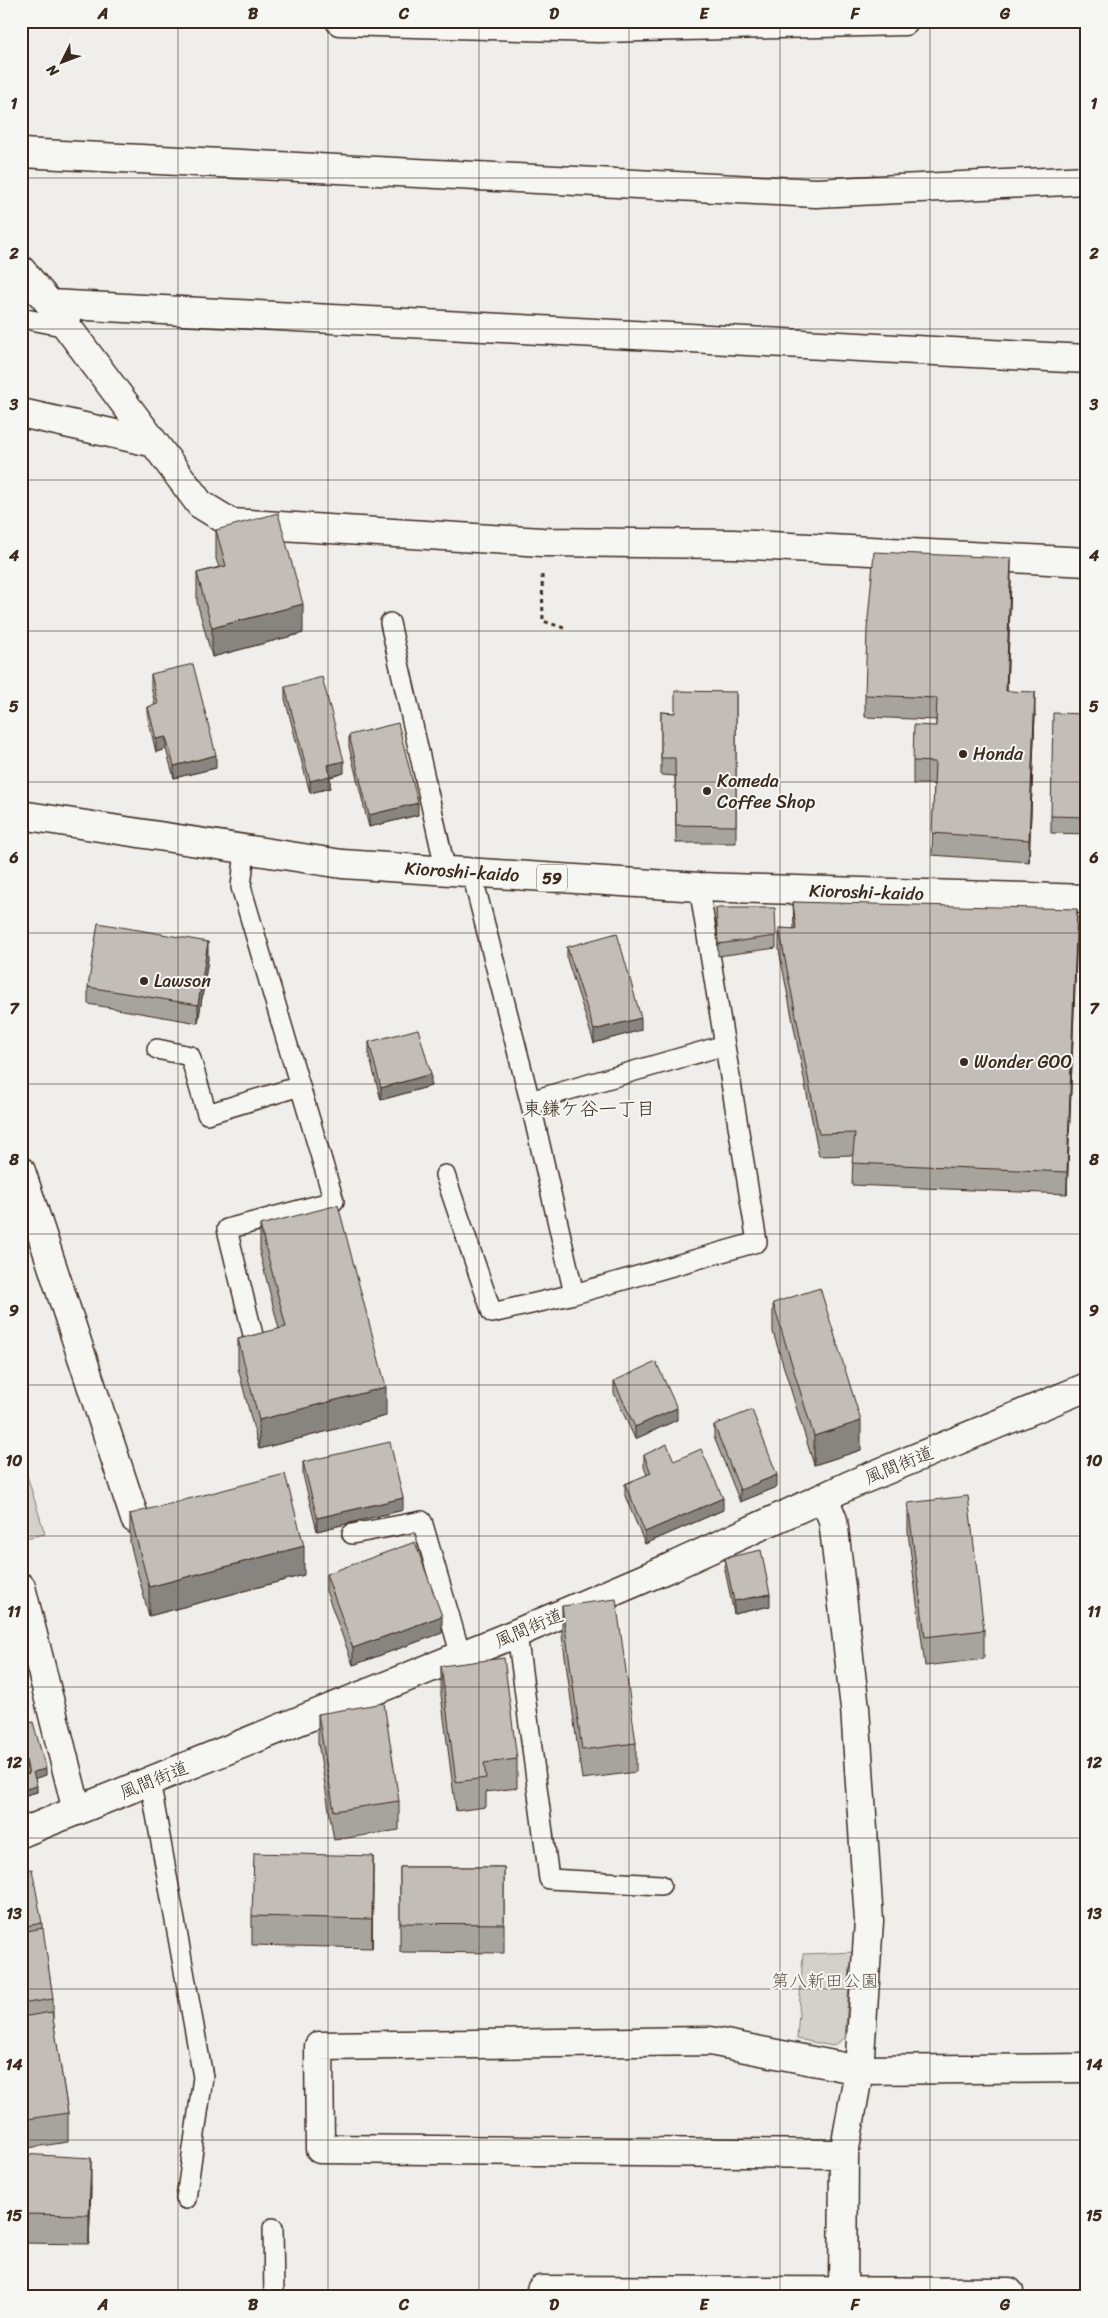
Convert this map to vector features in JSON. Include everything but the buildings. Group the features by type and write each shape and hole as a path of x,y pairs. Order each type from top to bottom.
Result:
{"street":[{"path":"340,21 599,28 904,21"},
{"path":"21,153 816,193 1087,180"},
{"path":"21,270 67,326 151,442 200,504 231,523 542,542 733,544 1087,562"},
{"path":"50,304 1087,359"},
{"path":"21,413 151,442"},
{"name":"Kioroshi-kaido","path":"21,815 342,864 699,887 1087,899"},
{"path":"21,1171 135,1519"},
{"name":"風間街道","path":"21,1833 517,1633 671,1567 850,1485 1087,1387"},
{"path":"824,1498 833,1520 855,1708 869,1921 860,2070 844,2154 843,2294"},
{"path":"21,1587 77,1810"},
{"path":"844,2154 320,2149 319,2046 710,2041 860,2070 1087,2068"},
{"path":"541,2290 843,2294 1009,2292"}],"lane":[{"path":"21,318 67,326"},
{"path":"390,623 459,873 530,1101 574,1294"},
{"path":"245,850 241,887 334,1201 227,1229 254,1339"},
{"path":"444,1175 492,1313 574,1294 757,1242 699,887"},
{"path":"530,1101 725,1046"},
{"path":"157,1049 190,1056 207,1114 300,1086"},
{"path":"352,1534 422,1521 461,1656"},
{"path":"517,1633 550,1879 661,1885"},
{"path":"150,1782 203,2077 186,2200"},
{"path":"273,2228 274,2297"}],"path":[{"path":"542,542 543,621 564,628"}],"green space":[{"path":"21,1456 45,1534 21,1539"},
{"name":"第八新田公園","path":"857,1952 857,1957 850,1967 845,2038 833,2046 797,2039 803,1954"}],"place":[{"name":"Honda","path":"963,754"},
{"name":"Komeda Coffee Shop","path":"707,791"},
{"name":"Lawson","path":"144,981"},
{"name":"Wonder GOO","path":"964,1062"}],"district":[{"name":"東鎌ケ谷一丁目","path":"589,1108"}]}
